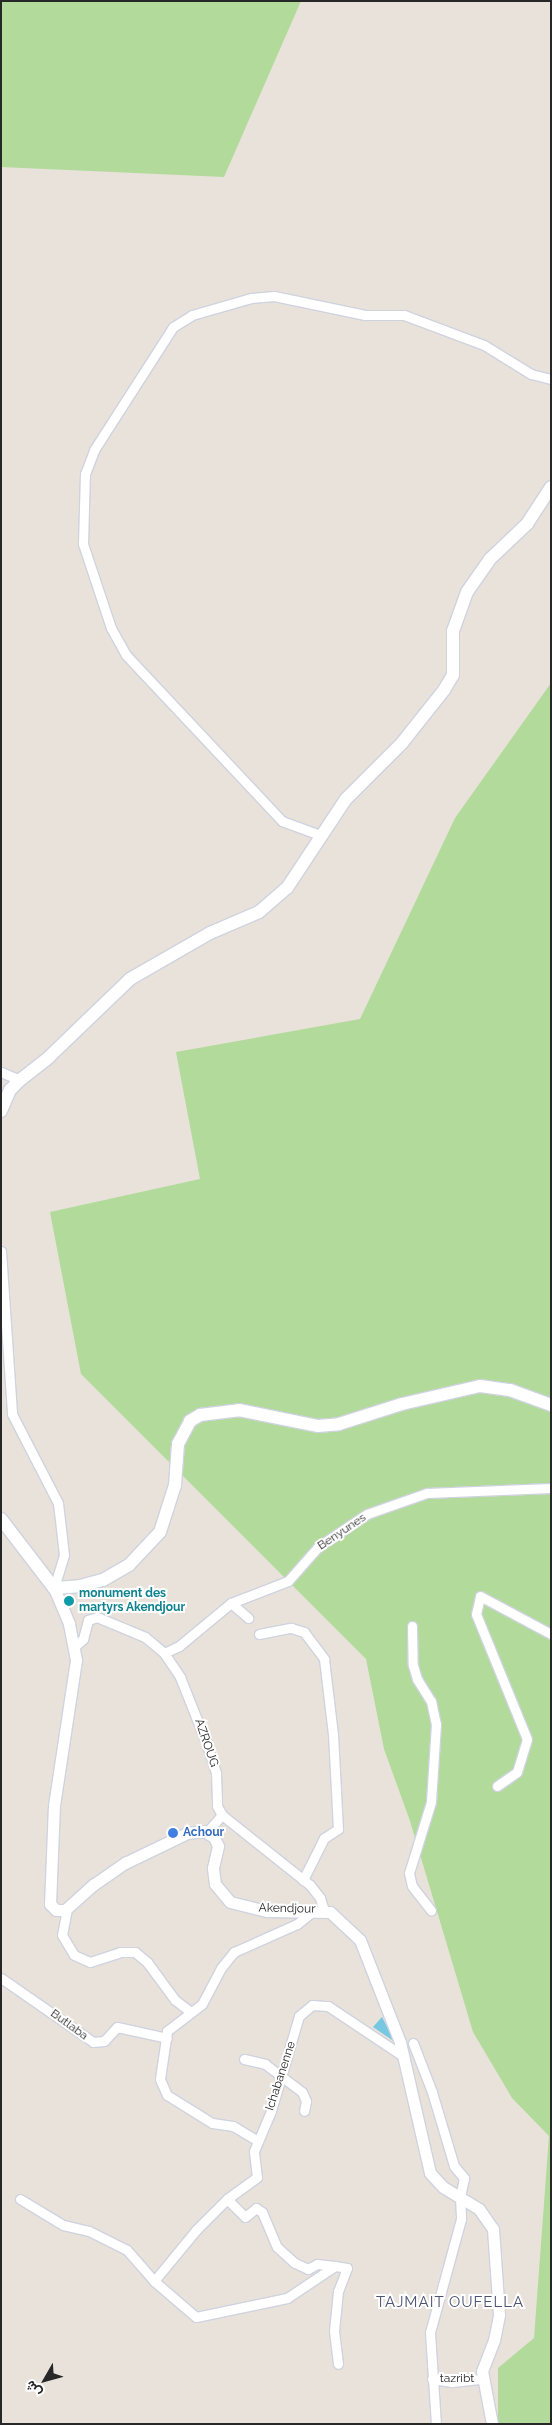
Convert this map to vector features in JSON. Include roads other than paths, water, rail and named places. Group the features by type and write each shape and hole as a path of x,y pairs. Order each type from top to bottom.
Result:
{"main road":[{"path":"1,1111 10,1090 49,1057 130,980 181,948 259,912 275,901 304,866 320,835 346,799 402,743 444,690 453,675 453,631 467,592 490,559 527,524 551,488"},
{"path":"1,1519 54,1588 80,1586 103,1580 129,1564 149,1546 160,1532 169,1510 178,1444 183,1430 200,1415 239,1410 318,1426 339,1424 402,1404 480,1386 510,1390 551,1405"}],"street":[{"path":"320,835 282,821 126,656 111,628 83,544 85,474 94,450 173,327 192,315 251,298 274,296 365,315 404,315 484,345 531,374 551,379"},
{"path":"1,1072 20,1080"},
{"path":"1,1251 12,1414 58,1504 64,1555 54,1588 75,1646 75,1672 54,1805 54,1879 50,1902 56,1910 66,1908 92,1885 138,1856 187,1833 207,1832 222,1815 317,1893 319,1910 298,1924 234,1952 221,1968 207,1997 191,2012 170,2026 167,2038 160,2079 171,2098 212,2123 233,2126 258,2141"},
{"name":"Benyunes","path":"164,1653 179,1646 231,1604 288,1581 324,1542 367,1514 412,1496 551,1488"},
{"path":"497,1786 517,1772 527,1740 476,1614 480,1596 551,1634"},
{"path":"231,1604 248,1618"},
{"name":"AZROUG","path":"75,1646 83,1639 88,1620 97,1617 145,1637 164,1653 180,1677 206,1742 216,1773 218,1806 222,1815"},
{"path":"412,1626 413,1665 417,1679 431,1701 436,1724 430,1809 409,1873 412,1886 431,1910"},
{"path":"258,1634 292,1628 304,1632 324,1659 334,1734 338,1829 324,1838 303,1880"},
{"name":"Akendjour","path":"207,1832 218,1846 213,1878 226,1899 241,1907 262,1910 319,1910 341,1920 364,1945 404,2056 426,2163 436,2181 479,2209 487,2218 494,2240 499,2315 482,2379 492,2424"},
{"path":"66,1908 62,1935 74,1956 90,1962 120,1952 136,1952 147,1962 171,1996 191,2012"},
{"name":"Butlaba","path":"1,1978 94,2042 104,2041 116,2027 167,2038"},
{"name":"Ichabanenne","path":"154,2281 196,2230 227,2199 257,2177 254,2151 282,2077 299,2016 312,2005 328,2006 404,2056"},
{"path":"413,2043 430,2085 454,2166 464,2175 460,2197 461,2219 430,2332 432,2380 437,2403 436,2424"},
{"path":"244,2059 266,2064 302,2092 306,2101 304,2111"},
{"path":"20,2199 63,2225 90,2231 127,2250 154,2281 196,2317 287,2298 335,2266"},
{"path":"227,2199 245,2217 256,2208 262,2212 277,2247 295,2263 308,2269 317,2264 347,2268 338,2290 334,2332 338,2364"},
{"name":"tazribt","path":"432,2380 452,2382 482,2379"}],"water":[{"path":"382,2017 395,2042 373,2027"}],"place":[{"name":"monument des martyrs Akendjour","path":"69,1601"},
{"name":"Achour","path":"173,1833"}],"district":[{"name":"TAJMAIT OUFELLA","path":"450,2303"}]}
